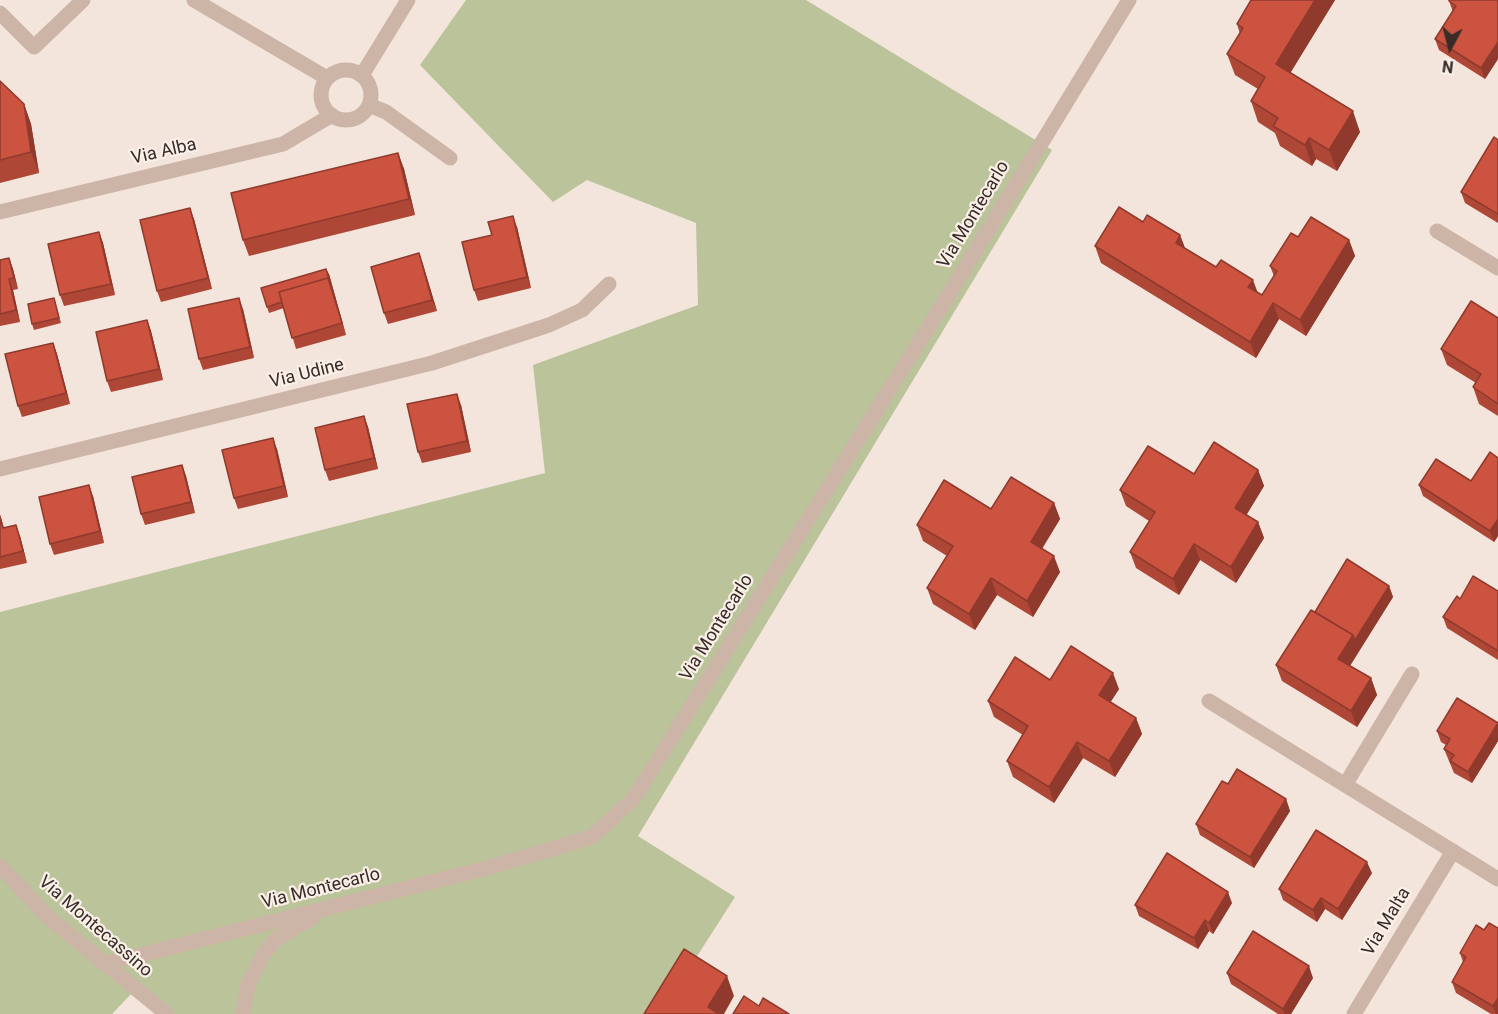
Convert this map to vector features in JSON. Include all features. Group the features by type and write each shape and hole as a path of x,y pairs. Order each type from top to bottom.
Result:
{"street":[{"path":"0,13 34,47 83,0"},
{"path":"194,0 327,78"},
{"path":"362,75 408,0"},
{"name":"Via Montecarlo","path":"104,964 487,868 592,837 634,798 946,299 1129,0"},
{"path":"340,70 356,71 362,75 371,88 369,105 364,112 349,120 332,115 322,102 321,92 327,78 340,70"},
{"path":"369,105 386,112 450,159"},
{"name":"Via Alba","path":"0,212 283,144 332,115"},
{"path":"1437,231 1498,268"},
{"name":"Via Udine","path":"0,469 432,363 549,325 582,310 609,284"},
{"path":"1346,785 1412,674"},
{"path":"1209,701 1498,879"},
{"name":"Via Malta","path":"1354,1014 1453,851"},
{"name":"Via Montecassino","path":"0,866 49,918 167,1014"},
{"path":"243,1014 248,984 264,953 289,930 333,906"}],"green space":[{"path":"466,0 806,0 1052,150 638,836 735,897 660,1014 155,1014 131,994 112,1014 0,1014 0,612 545,473 533,365 698,305 696,223 587,180 553,202 420,65"}],"building":[{"path":"1251,0 1315,0 1276,64 1353,111 1329,150 1309,138 1305,145 1273,126 1278,118 1251,101 1265,77 1227,54 1243,28 1237,24"},
{"path":"1449,0 1498,0 1498,42 1481,68 1435,39 1456,6"},
{"path":"0,81 24,104 31,152 0,160"},
{"path":"1494,137 1498,140 1498,214 1461,192"},
{"path":"398,153 409,199 243,240 231,193"},
{"path":"1119,207 1143,222 1147,215 1180,235 1176,243 1216,267 1221,260 1253,280 1248,287 1262,295 1277,271 1270,266 1291,233 1298,237 1311,217 1349,240 1300,320 1273,303 1250,342 1095,246"},
{"path":"190,208 208,278 157,291 140,220"},
{"path":"513,216 527,277 474,290 462,242 492,235 488,222"},
{"path":"99,232 111,284 60,295 48,244"},
{"path":"419,253 432,300 384,313 371,267"},
{"path":"9,258 14,278 9,279 16,310 0,314 0,260"},
{"path":"326,269 330,283 328,278 279,292 282,302 267,307 261,288"},
{"path":"328,278 342,323 292,338 279,292"},
{"path":"54,298 59,318 32,324 28,304"},
{"path":"239,298 250,347 199,359 188,309"},
{"path":"1471,301 1498,318 1498,404 1473,387 1481,374 1441,349"},
{"path":"147,320 159,369 107,381 96,332"},
{"path":"53,343 66,393 18,406 5,354"},
{"path":"457,394 467,441 418,452 407,404"},
{"path":"364,416 374,458 325,470 315,428"},
{"path":"273,438 284,486 234,498 222,450"},
{"path":"1214,442 1258,470 1235,508 1258,522 1231,567 1194,544 1173,579 1130,552 1155,512 1120,490 1148,446 1194,474"},
{"path":"1490,452 1498,458 1498,519 1490,531 1419,485 1436,459 1471,481"},
{"path":"182,465 191,502 141,514 132,477"},
{"path":"1011,477 1054,503 1031,542 1054,556 1027,601 991,578 969,614 927,588 953,546 917,525 944,480 991,509"},
{"path":"89,485 100,531 50,544 39,497"},
{"path":"0,517 3,528 16,525 23,551 0,557"},
{"path":"1347,559 1389,586 1355,640 1353,635 1315,612"},
{"path":"1473,576 1498,591 1498,651 1443,617 1457,596 1460,599"},
{"path":"1311,610 1353,635 1338,659 1371,678 1351,711 1276,665"},
{"path":"1071,646 1113,673 1099,695 1136,718 1109,761 1077,742 1049,787 1007,761 1028,726 988,701 1015,657 1050,680"},
{"path":"1457,698 1498,723 1468,772 1450,761 1454,755 1444,749 1450,739 1437,731"},
{"path":"1237,769 1286,799 1250,857 1196,824 1222,781 1228,784"},
{"path":"1316,830 1367,862 1338,909 1321,898 1313,910 1279,889"},
{"path":"1167,853 1228,892 1209,923 1205,920 1194,938 1135,905"},
{"path":"1489,923 1498,928 1498,998 1493,1006 1452,982 1466,957 1460,953 1476,925 1484,930"},
{"path":"1253,931 1309,966 1283,1009 1227,973"},
{"path":"684,949 727,976 708,1007 719,1014 644,1014"},
{"path":"744,996 759,1006 763,998 789,1014 733,1014"}]}
